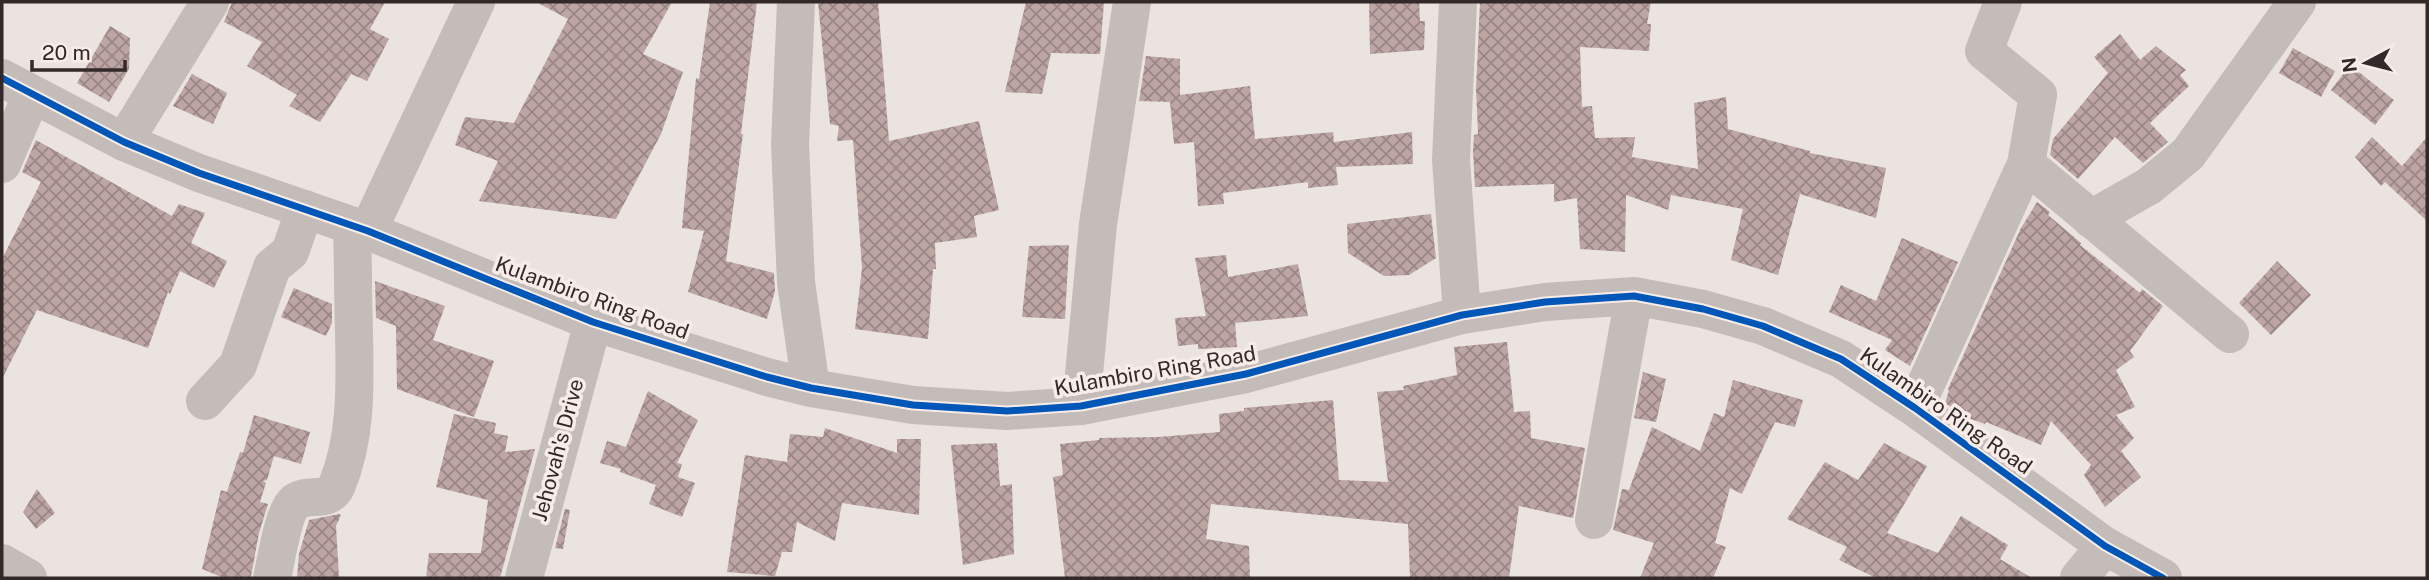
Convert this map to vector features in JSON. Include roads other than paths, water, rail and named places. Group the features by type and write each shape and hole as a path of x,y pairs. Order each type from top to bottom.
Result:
{"street":[{"path":"124,142 210,2"},
{"path":"272,578 288,514 295,503 307,498 327,496 336,489 351,443 360,228 476,2"},
{"path":"796,2 790,144 796,282 811,388"},
{"path":"1081,406 1098,224 1132,2"},
{"path":"1458,2 1451,160 1462,315"},
{"path":"1915,408 2026,164 2038,95 1984,51 2003,2"},
{"path":"2091,219 2149,186 2188,154 2297,2"},
{"path":"2,164 17,86"},
{"name":"Kulambiro Ring Road","path":"17,86 124,142 199,173 360,228 593,322 767,377 811,388 913,405 1007,411 1081,406 1246,374 1462,315 1545,302 1634,296 1703,309 1763,326 1841,359 1915,408 2105,547 2163,578"},
{"path":"2026,164 2230,334"},
{"path":"205,401 238,365 272,267 290,252 305,209"},
{"path":"1594,520 1634,296"},
{"name":"Jehovah's Drive","path":"524,578 593,322"},
{"path":"2079,578 2105,547"},
{"path":"2,564 28,578"}]}
